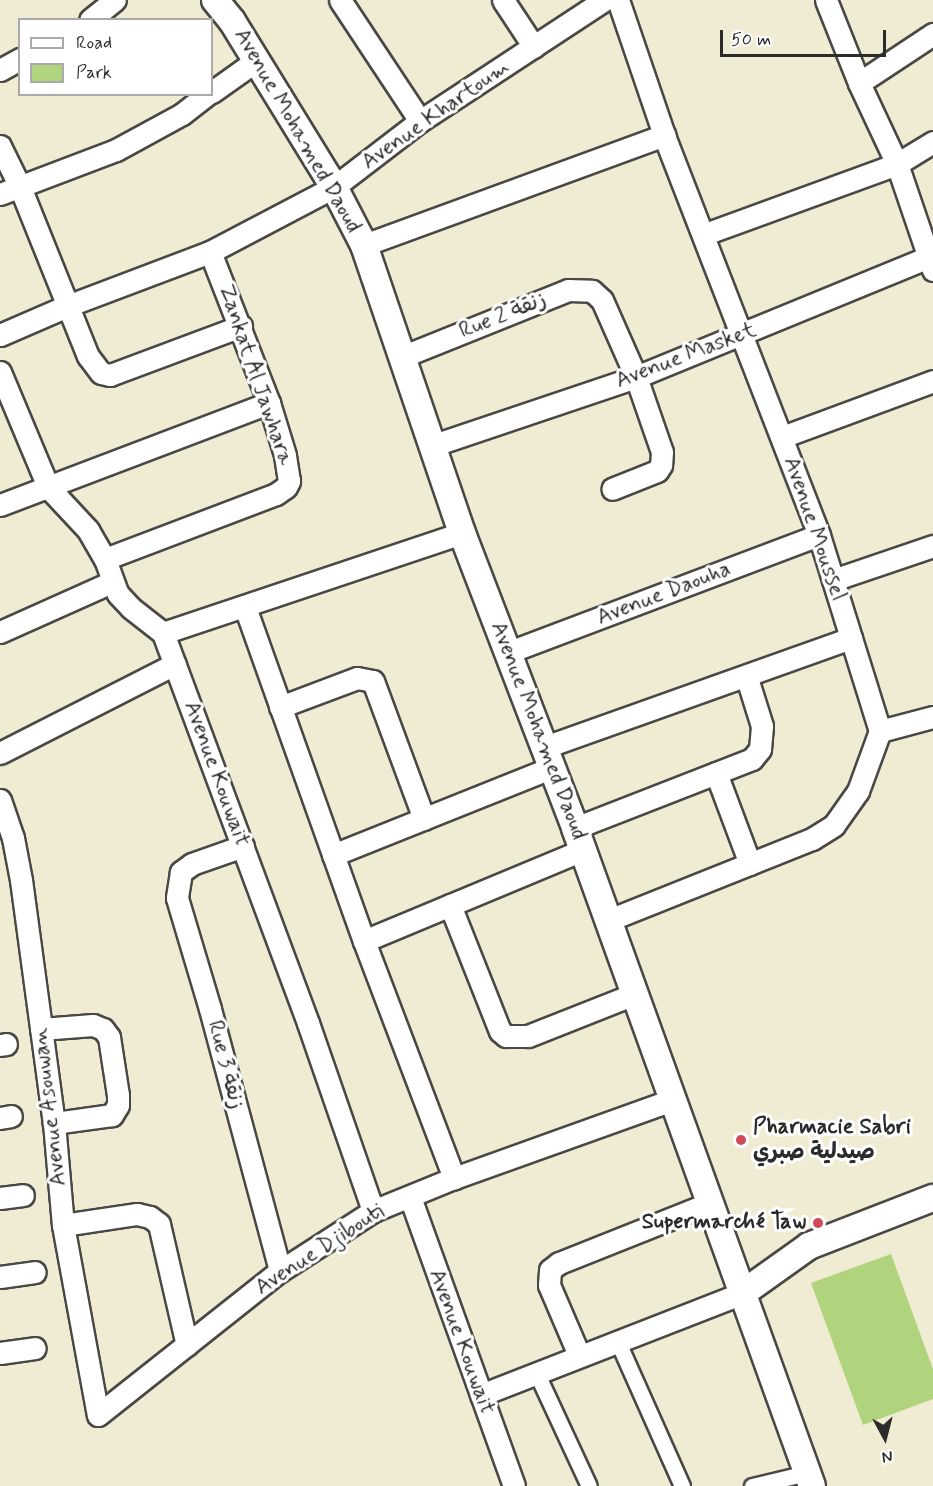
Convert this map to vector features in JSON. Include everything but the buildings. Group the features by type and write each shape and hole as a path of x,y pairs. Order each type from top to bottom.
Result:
{"street":[{"path":"92,18 115,0"},
{"name":"Avenue Mohamed Daoud","path":"214,0 232,21 334,187 364,245 404,356 462,533 609,920 810,1479"},
{"path":"340,0 420,121"},
{"path":"503,0 534,47"},
{"name":"Avenue Khartoum","path":"0,335 67,306 210,252 334,187 420,121 604,0"},
{"name":"Avenue Moussel","path":"618,0 664,135 705,234 740,336 782,437 819,536 880,731"},
{"path":"826,0 859,83 897,164 932,261"},
{"path":"859,83 933,34"},
{"path":"0,70 18,60"},
{"path":"213,91 256,60"},
{"path":"10,190 116,150 182,114 206,96"},
{"path":"364,245 664,135"},
{"path":"705,234 897,164 933,142"},
{"path":"0,146 10,190 94,366 101,373 110,375 241,326"},
{"name":"Zankat Al Jawhara","path":"105,559 276,494 286,487 289,473 269,403 241,326 210,252"},
{"name":"Avenue Masket","path":"434,445 636,377 932,261"},
{"name":"Rue 2 زنقة","path":"404,356 568,290 592,291 602,300 636,377"},
{"name":"Avenue Kouwait","path":"0,372 48,487 88,530 105,559 118,594 163,633 243,846 373,1211"},
{"path":"612,489 657,471 661,465 662,452 636,377"},
{"path":"782,437 933,381"},
{"path":"0,505 269,403"},
{"path":"163,633 244,608 462,533"},
{"name":"Avenue Daouha","path":"509,652 819,536"},
{"path":"832,580 933,546"},
{"path":"0,632 112,582"},
{"path":"244,608 364,941 454,1178"},
{"path":"333,855 424,819 549,757 746,675 851,638"},
{"path":"0,753 175,664"},
{"path":"364,941 450,905 579,839 716,773 752,759 760,749 762,726 746,675"},
{"path":"280,707 357,678 373,681 424,819"},
{"path":"609,920 812,839 834,825 858,791 880,731 933,717"},
{"path":"716,773 750,864"},
{"name":"Avenue Asouwan","path":"0,800 13,838 19,869 54,1123 63,1225 98,1415"},
{"name":"Rue 3 زنقة","path":"243,846 192,864 181,872 177,898 210,1009 280,1271"},
{"path":"450,905 500,1031 506,1036 528,1036 634,994"},
{"path":"41,1029 93,1025 103,1029 109,1037 118,1095 118,1105 112,1114 54,1123"},
{"name":"Avenue Djibouti","path":"98,1415 280,1271 373,1211 454,1178 672,1100"},
{"path":"0,1198 23,1196"},
{"name":"Avenue Kouwait","path":"410,1197 514,1486"},
{"path":"481,1395 617,1340 743,1293 809,1246 933,1198"},
{"path":"579,1355 549,1285 550,1270 559,1263 710,1203"},
{"path":"63,1225 137,1214 150,1217 159,1224 187,1345"},
{"path":"0,1277 35,1272"},
{"path":"617,1340 682,1486"},
{"path":"0,1353 35,1348"},
{"path":"537,1374 589,1486"},
{"path":"752,1486 810,1479"}],"green space":[{"path":"891,1254 933,1369 933,1399 863,1425 811,1283"}],"place":[{"name":"Pharmacie Sabri صيدلية صبري","path":"741,1140"},
{"name":"Supermarché Taw","path":"818,1223"}]}
